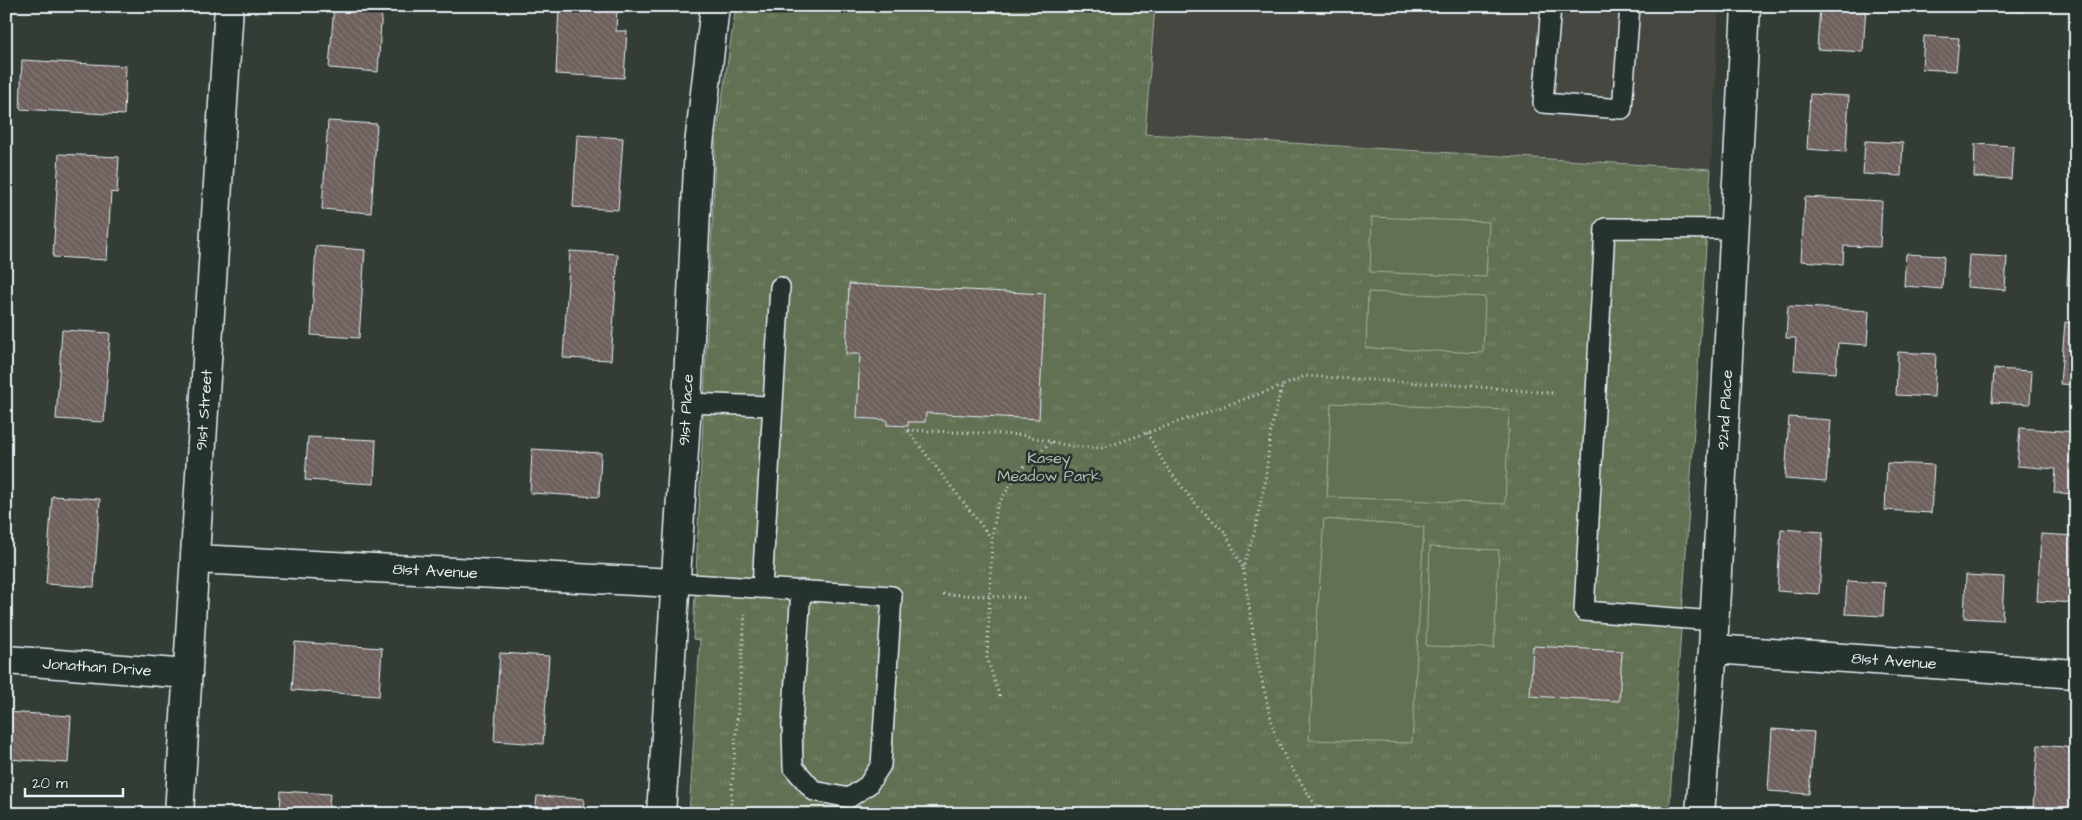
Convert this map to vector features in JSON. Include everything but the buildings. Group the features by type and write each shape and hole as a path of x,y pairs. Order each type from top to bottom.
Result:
{"street":[{"name":"91st Street","path":"179,814 229,6"},
{"name":"91st Place","path":"661,814 687,403 699,146 715,6"},
{"name":"92nd Place","path":"1700,814 1713,649 1746,6"},
{"name":"81st Avenue","path":"195,559 675,583"},
{"name":"81st Avenue","path":"1713,649 2076,674"},
{"name":"Jonathan Drive","path":"6,660 188,674"}],"lane":[{"path":"1551,6 1543,103 1622,109 1630,6"},
{"path":"1714,621 1584,611 1585,591 1605,228 1735,229"},
{"path":"754,586 773,406 780,287"},
{"path":"687,403 773,406"},
{"path":"675,583 754,586 892,596 881,765 868,786 849,798 814,791 793,767 792,726 802,590"}],"path":[{"path":"992,539 908,430 1022,435 1070,446 1103,448 1282,386 1305,376 1552,393"},
{"path":"1243,568 1259,508 1271,429 1282,386"},
{"path":"1147,433 1165,465 1196,505 1226,532 1243,568 1258,664 1275,735 1286,759 1322,814"},
{"path":"1000,698 987,658 992,539 997,506 1020,470 1052,442"},
{"path":"730,814 754,586"},
{"path":"943,594 1028,598"}],"shaded area":[{"path":"1155,6 1719,6 1711,169 1144,134"}],"green space":[{"name":"Kasey Meadow Park","path":"736,6 1155,6 1145,134 1711,169 1669,814 689,814 700,640 693,639 716,139"},
{"path":"1372,217 1489,222 1486,277 1370,272"},
{"path":"1368,292 1485,297 1483,353 1366,348"},
{"path":"1331,403 1509,410 1505,504 1327,497"},
{"path":"1324,519 1424,527 1412,743 1309,740"},
{"path":"1430,547 1499,550 1494,648 1426,646"}]}
